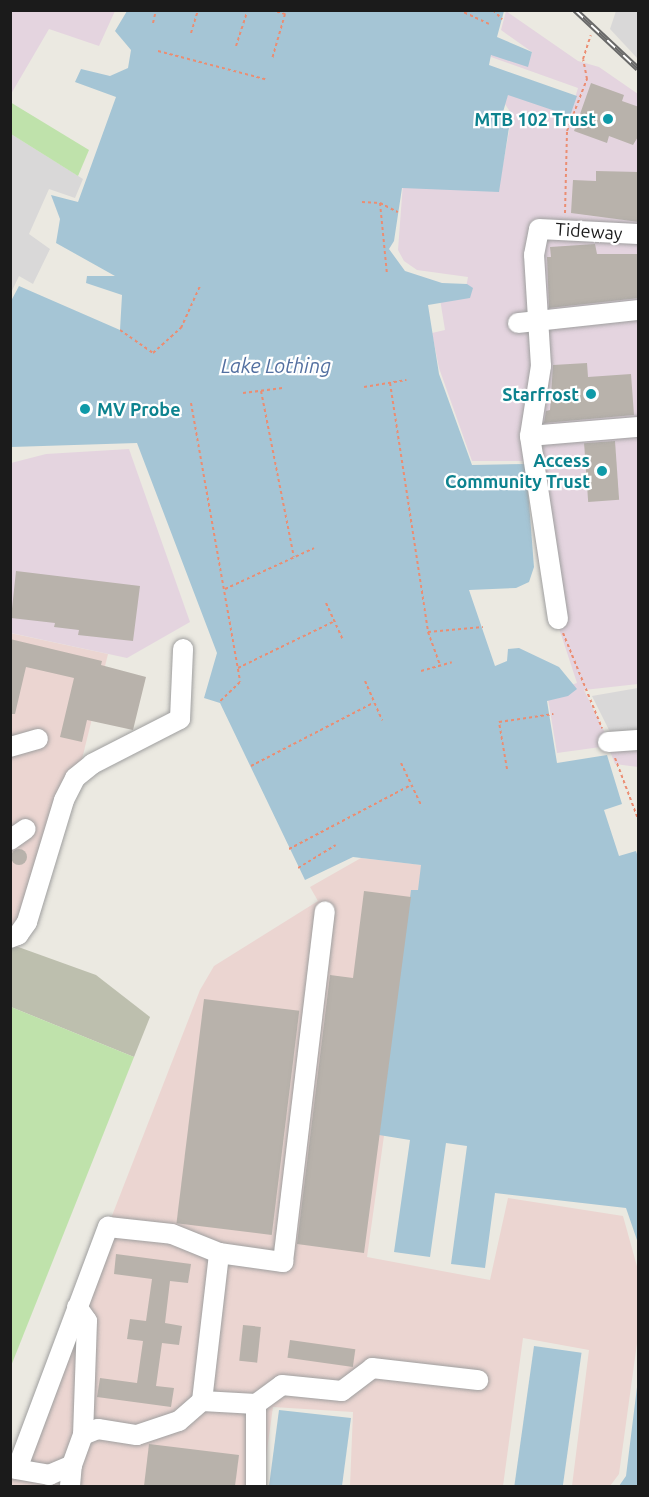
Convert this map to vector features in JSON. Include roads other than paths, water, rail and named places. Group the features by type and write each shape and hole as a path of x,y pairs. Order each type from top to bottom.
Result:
{"street":[{"name":"Tideway","path":"540,320 534,255 539,229 564,228 639,234"},
{"path":"518,323 639,310"},
{"path":"540,320 542,366 530,436 558,619"},
{"path":"530,436 639,428"},
{"path":"10,938 18,935 27,922 64,800 75,778 92,764 180,719 183,649"},
{"path":"10,747 38,739"},
{"path":"608,742 639,740"},
{"path":"72,1465 49,1476 14,1468 108,1227 172,1234 219,1253 283,1262 325,912"},
{"path":"83,1435 98,1429 137,1435 179,1421 202,1401 219,1253"},
{"path":"69,1486 72,1465 83,1435 87,1321 77,1307"},
{"path":"202,1401 256,1404 282,1385 342,1391 372,1368 478,1380"},
{"path":"256,1404 256,1486"}],"water":[{"name":"Lake Lothing","path":"127,11 504,11 497,37 532,52 528,67 491,55 489,65 577,96 570,116 508,95 503,112 510,121 499,192 402,188 394,241 389,249 405,271 442,283 467,284 473,288 470,298 428,305 439,374 472,465 526,464 534,567 529,582 516,588 469,590 495,666 507,661 508,649 519,648 559,667 577,689 568,696 547,701 557,763 607,755 622,804 604,810 619,856 636,851 638,857 638,1243 626,1208 495,1193 485,1268 451,1264 467,1146 446,1143 430,1257 394,1252 410,1140 379,1135 411,890 418,890 421,865 353,857 305,880 220,703 204,698 217,653 137,443 11,447 11,301 19,286 120,330 122,295 86,283 87,276 115,276 56,243 60,219 51,195 78,202 116,97 75,82 81,69 110,76 128,68 131,50 115,31"},
{"path":"534,1346 582,1353 563,1486 514,1486"},
{"path":"638,1379 638,1486 619,1486 626,1476"},
{"path":"279,1410 351,1418 342,1486 269,1486"}],"railway":[{"path":"575,10 638,69"}],"place":[{"name":"MTB 102 Trust","path":"608,119"},
{"name":"Starfrost","path":"591,394"},
{"name":"MV Probe","path":"85,409"},
{"name":"Access Community Trust","path":"602,471"}]}
